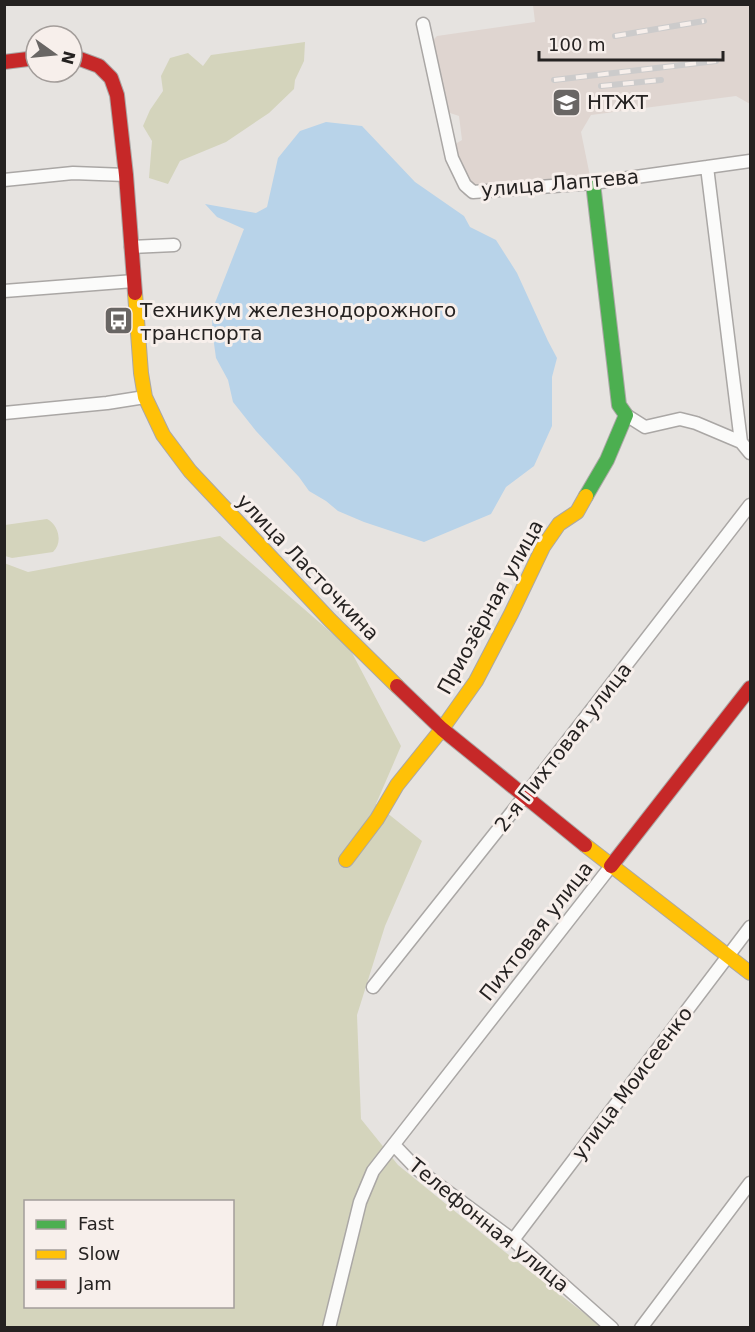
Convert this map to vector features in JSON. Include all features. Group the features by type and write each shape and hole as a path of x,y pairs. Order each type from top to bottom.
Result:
{"street":[{"name":"улица Лаптева","path":"423,24 452,158 465,185 473,192 593,183 750,161"},
{"path":"4,62 24,60"},
{"name":"улица Ласточкина","path":"84,60 99,66 111,78 117,95 126,175 144,397 163,435 190,471 330,620 442,729 611,866 750,973"},
{"path":"707,167 741,442"},
{"path":"4,180 74,173 126,175"},
{"path":"593,183 619,405 626,414 645,428 680,419 696,423 741,442 750,453"},
{"path":"131,247 174,245"},
{"path":"4,291 134,281"},
{"path":"4,413 107,404 144,397"},
{"name":"Приозёрная улица","path":"346,860 377,819 397,785 442,729 476,681 543,547 559,524 577,512 607,460 626,414"},
{"name":"2-я Пихтовая улица","path":"373,987 750,506"},
{"name":"Пихтовая улица","path":"329,1328 360,1203 374,1171 750,688"},
{"name":"улица Моисеенко","path":"513,1240 750,927"},
{"name":"Телефонная улица","path":"394,1145 417,1169 513,1240 612,1328"},
{"path":"640,1328 750,1183"}],"shaded area":[{"name":"НТЖТ","path":"533,5 750,5 750,104 736,96 591,115 581,132 591,181 471,197 464,195 454,149 462,140 459,116 447,112 430,43 437,36 535,22"}],"green space":[{"path":"305,42 304,61 295,80 294,89 269,113 226,142 180,161 168,184 149,178 152,141 143,126 150,110 163,91 161,76 170,58 188,53 203,66 211,55"},
{"path":"47,519 57,530 59,539 53,552 12,558 5,556 5,525"},
{"path":"220,536 350,649 401,746 376,804 422,841 385,926 357,1015 361,1119 398,1165 602,1327 5,1327 4,563 28,572"}],"water":[{"path":"326,122 362,126 415,182 464,216 470,227 496,240 517,273 557,358 552,377 552,426 534,466 506,487 491,514 424,542 338,511 309,491 233,402 228,380 216,358 212,329 213,308 244,229 217,217 205,204 256,213 267,207 278,158 300,131"}],"railway":[{"path":"615,36 704,21"},
{"path":"554,80 716,61"},
{"path":"601,86 661,80"}],"traffic: fast":[{"path":"586,496 607,460 626,415 619,405 593,183"}],"traffic: slow":[{"path":"135,293 145,397 163,435 190,471 330,620 397,686"},
{"path":"346,860 377,819 397,785 442,729 476,681 543,547 559,524 577,512 586,496"},
{"path":"585,845 750,973"}],"traffic: jam":[{"path":"4,62 24,60"},
{"path":"84,60 99,66 111,78 117,95 135,293"},
{"path":"397,686 442,729 585,845"},
{"path":"611,866 750,688"}],"place":[{"name":"НТЖТ","path":"566,102"},
{"name":"Техникум железнодорожного транспорта","path":"119,321"}]}
